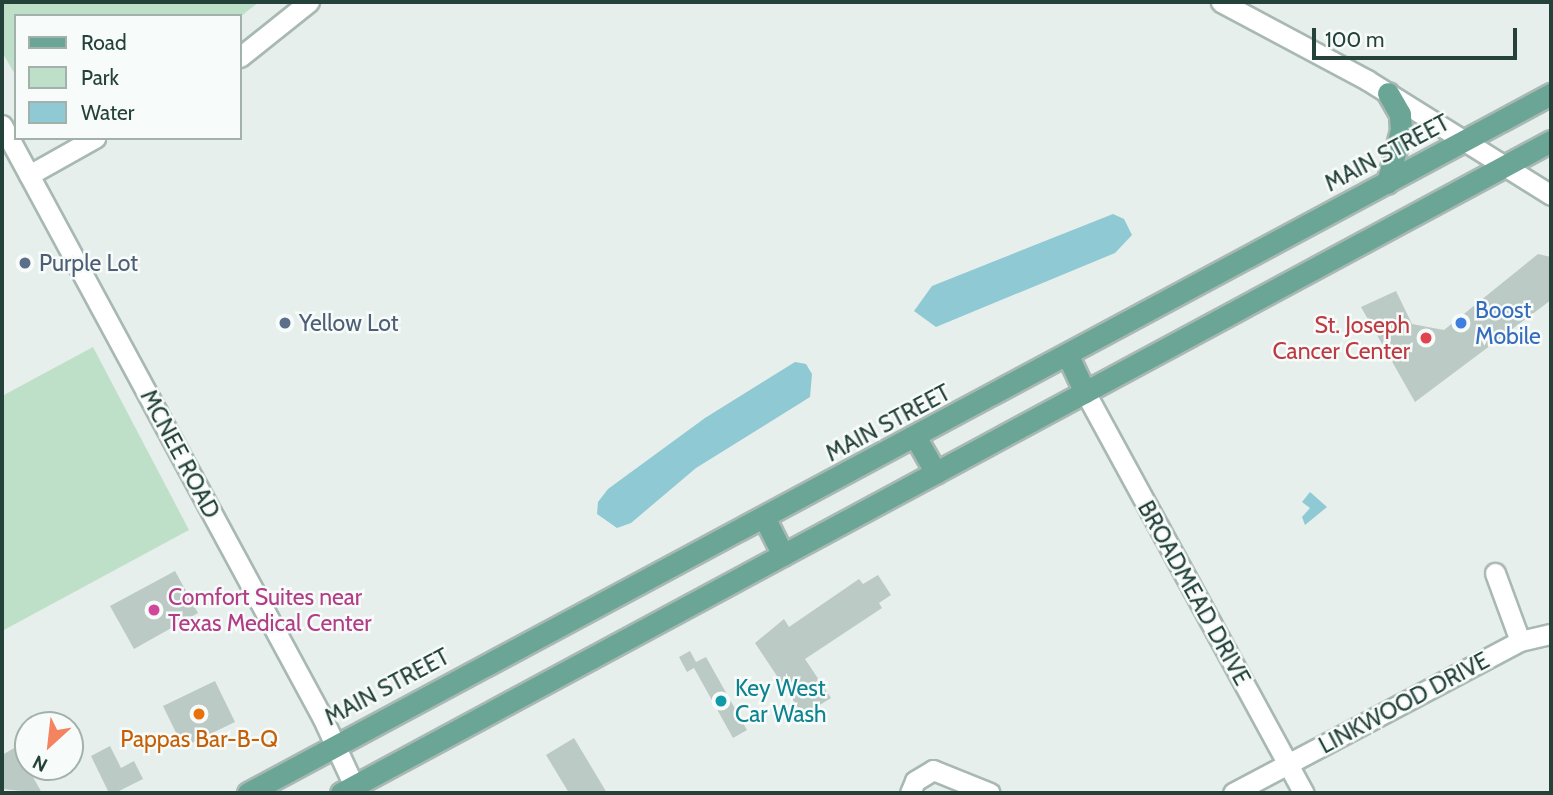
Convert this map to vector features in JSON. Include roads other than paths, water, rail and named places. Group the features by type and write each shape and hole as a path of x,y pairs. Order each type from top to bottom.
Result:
{"main road":[{"path":"1387,183 1401,130 1400,114 1388,93"},
{"name":"MAIN STREET","path":"248,793 916,438 1551,94"},
{"path":"347,790 1551,141"},
{"path":"1068,356 1085,392"},
{"path":"916,438 936,473"},
{"path":"765,519 783,555"}],"street":[{"path":"242,55 309,2"},
{"path":"1221,2 1388,93 1551,195"},
{"name":"MCNEE ROAD","path":"2,125 334,745 347,790"},
{"path":"29,175 91,140"},
{"name":"BROADMEAD DRIVE","path":"1085,392 1304,793"},
{"path":"1494,573 1520,641"},
{"name":"LINKWOOD DRIVE","path":"1233,793 1520,641 1551,634"},
{"path":"910,793 915,781 933,770 990,793"}],"water":[{"path":"1113,214 1124,219 1132,235 1115,253 936,327 914,311 932,286"},
{"path":"795,362 806,364 812,374 810,397 696,468 631,523 617,528 597,514 598,502 608,489 705,418"},
{"path":"1310,492 1327,507 1305,525 1302,517 1310,508 1302,502"}],"place":[{"name":"Purple Lot","path":"25,263"},
{"name":"Yellow Lot","path":"285,323"},
{"name":"Boost Mobile","path":"1461,323"},
{"name":"St. Joseph Cancer Center","path":"1426,338"},
{"name":"Comfort Suites near Texas Medical Center","path":"154,610"},
{"name":"Key West Car Wash","path":"721,701"},
{"name":"Pappas Bar-B-Q","path":"199,714"}]}
